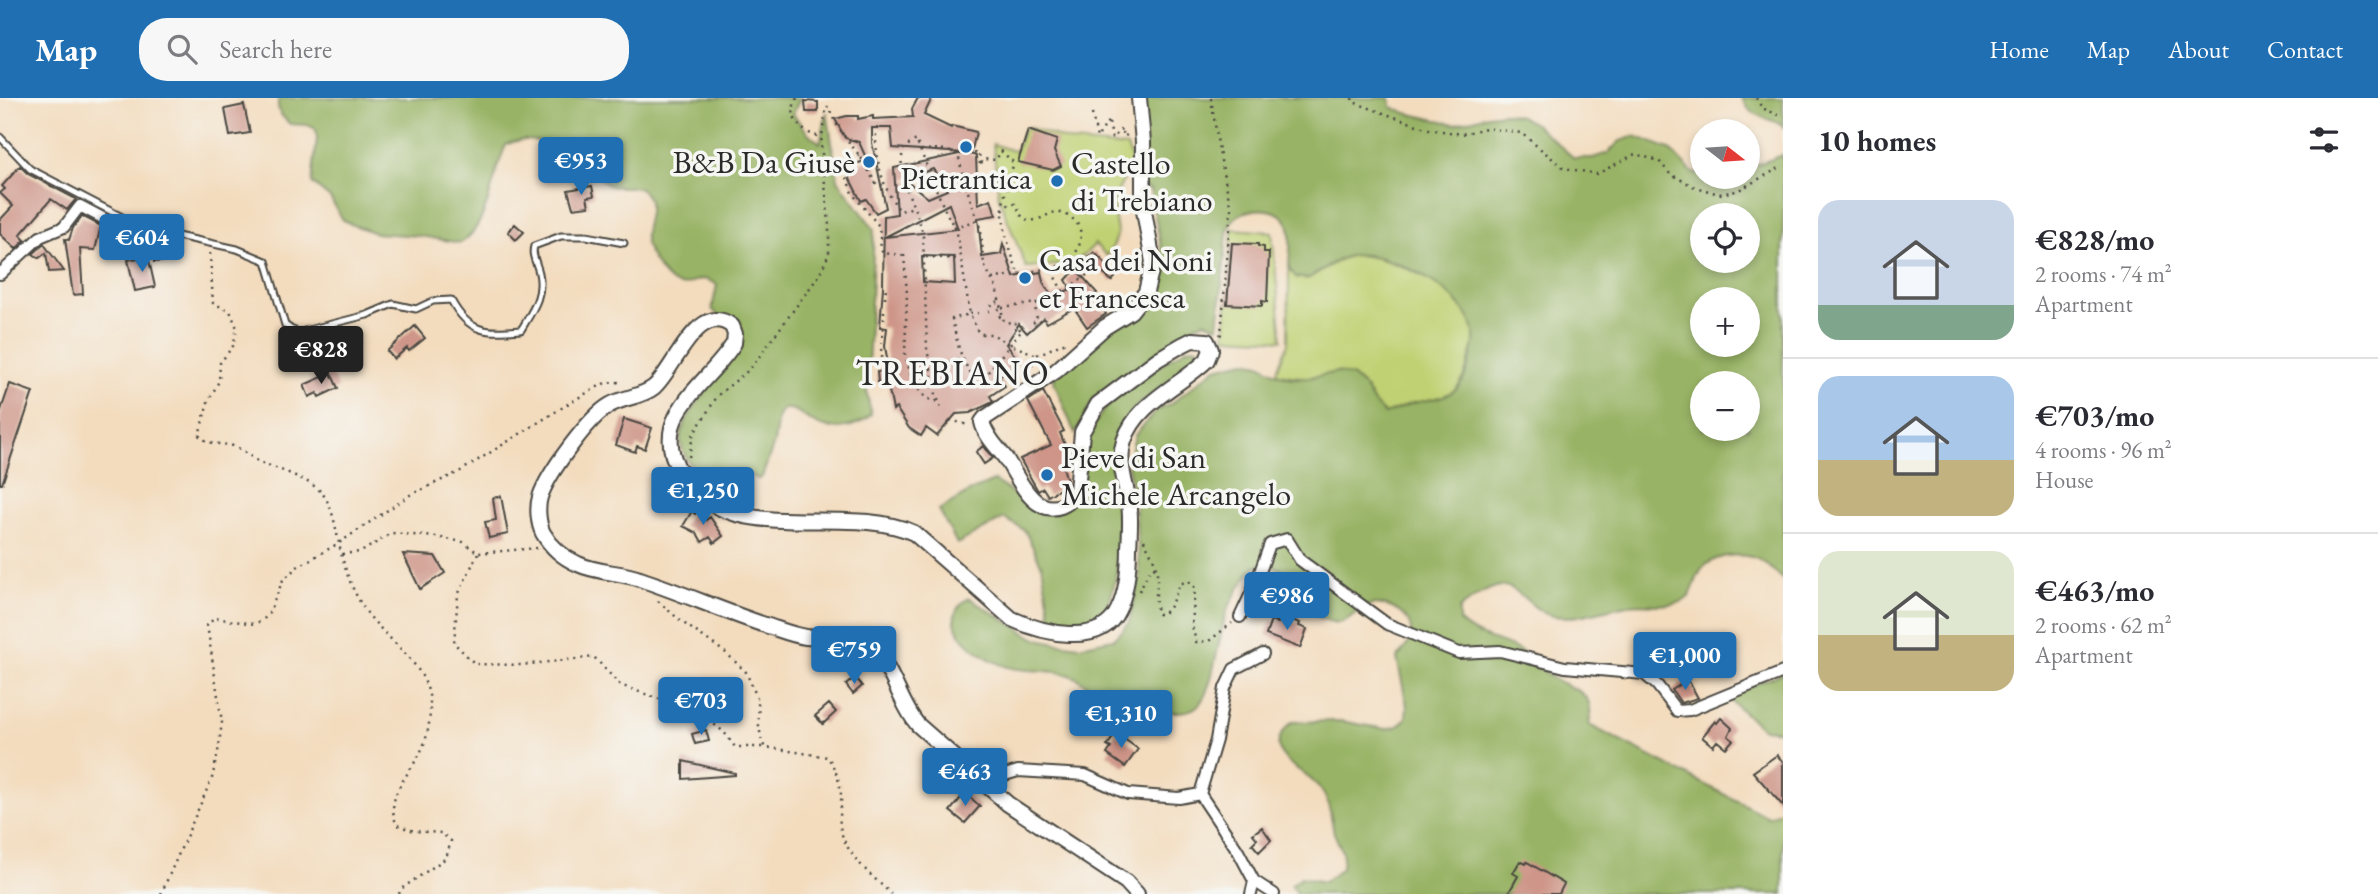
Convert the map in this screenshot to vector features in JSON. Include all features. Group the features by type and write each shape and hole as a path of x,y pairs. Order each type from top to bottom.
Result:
{"street":[{"path":"1137,894 1126,882 1021,814 908,715 879,656 861,641 846,636 805,637 637,578 579,565 551,545 539,522 540,498 565,455 593,418 610,405 652,389 664,377 696,330 709,321 718,319 732,326 734,343 698,385 677,415 670,443 675,462 694,491 723,510 754,517 790,522 859,519 898,526 914,533 1012,619 1053,632 1077,634 1100,629 1111,621 1118,610 1129,565 1130,506 1120,462 1125,439 1131,424 1143,409 1207,360 1210,346 1207,341 1201,339 1182,345 1146,367 1098,404 1082,432 1077,491 1073,498 1057,507 1045,506 1028,494 985,431 982,422 1032,379 1087,344 1105,327 1132,311 1142,299 1150,281 1153,262 1143,205 1139,98"},
{"path":"0,274 40,237 64,226 80,206 146,241"},
{"path":"1240,617 1270,544 1287,539 1300,560 1387,624 1459,653 1500,651 1565,667 1644,674 1657,685 1677,711 1690,710 1783,672"},
{"path":"1263,654 1234,668 1225,688 1216,740 1200,794 1254,881 1274,894"},
{"path":"982,782 1018,771 1085,775 1128,794 1179,799 1200,794"},
{"path":"1251,894 1254,881"}],"lane":[{"path":"0,137 30,169 145,229 237,249 265,261 285,325 300,332 367,315 393,304 416,309 441,299 451,300 455,309 481,331 521,330 542,292 532,251 534,246 561,236 586,236 624,243"}],"path":[{"path":"797,98 793,114 797,124 804,131 821,137"},
{"path":"1210,346 1221,334 1231,209 1211,98"},
{"path":"1352,98 1353,102 1428,128 1462,134 1486,128 1521,133 1564,168 1597,174 1636,154 1659,161 1671,174 1695,187 1719,194 1737,191 1783,166"},
{"path":"1756,98 1762,108 1783,117"},
{"path":"683,477 693,435 719,396 750,369 802,300 818,277 828,254 829,225 821,137 826,107 829,107 834,122 877,185 884,185"},
{"path":"1092,114 1097,138 1109,120 1112,139 1122,128 1124,137 1142,124"},
{"path":"876,127 875,148 884,185 900,211 914,207"},
{"path":"932,377 925,316 925,257 921,221 906,187 901,163 904,148 916,140 954,227 970,312 977,330 981,334 992,334 1037,355 1058,344 1077,340 1087,344"},
{"path":"921,150 940,149 958,155 979,153 979,166 983,159 996,160 1002,150 1013,162 1003,211 1007,242 1018,273"},
{"path":"859,155 845,172 852,193 879,226 881,250 906,256 905,353 912,380"},
{"path":"958,155 981,231 984,265 996,287 1004,322 1015,323 1022,330 977,380 965,366 952,319 966,315 967,311 978,313"},
{"path":"992,279 1071,263 1082,241 1076,222 1071,216 1056,212 1036,221 1029,220 1020,214 1015,204 1010,203 1003,211"},
{"path":"954,227 978,219"},
{"path":"209,243 213,303 230,311 237,328 233,346 220,363 219,381 208,402 199,435 207,443 235,447 258,461 292,474 321,492 335,520 342,555 361,552 392,533 463,542 478,554 527,551 551,545"},
{"path":"888,260 889,253"},
{"path":"925,257 961,259"},
{"path":"1050,268 1062,291"},
{"path":"1002,308 1037,303 1088,274"},
{"path":"886,287 886,298"},
{"path":"988,311 992,304 997,302 1000,317 1003,315"},
{"path":"1033,323 1037,320 1037,303"},
{"path":"884,312 884,320"},
{"path":"883,328 883,364 889,367"},
{"path":"1032,379 1037,355"},
{"path":"930,368 962,358"},
{"path":"161,894 212,778 218,752 222,722 207,625 215,618 254,624 263,621 283,580 297,567 339,543 410,495 459,472 605,383 620,382 638,395"},
{"path":"910,389 915,386 926,398 938,402"},
{"path":"933,386 941,408"},
{"path":"950,420 985,431"},
{"path":"1140,531 1156,568 1158,614 1163,614 1169,608 1181,583 1190,582 1195,589 1192,597 1192,625 1196,642 1209,641 1240,617"},
{"path":"339,543 346,571 363,608 405,653 425,682 430,704 429,726 423,747 395,794 391,814 397,825 414,831 441,833 451,841 446,858 401,888 399,894"},
{"path":"478,554 458,595 454,643 475,664 521,665 594,657 620,685 701,714 724,732 735,747 765,747 828,757 836,771 842,793 840,825 845,843 858,862 891,894"},
{"path":"656,599 682,622 726,653 746,672 758,701 765,747"}],"green space":[{"path":"279,98 800,98 793,114 820,143 827,112 838,180 874,229 867,393 871,414 852,426 836,428 820,425 795,411 783,409 778,416 774,443 762,477 758,479 746,472 732,470 719,494 715,494 686,458 681,436 689,415 725,366 739,337 712,309 717,285 703,279 676,284 656,265 645,239 649,205 643,191 634,187 608,185 600,178 587,154 578,147 520,140 506,145 484,212 478,225 461,243 420,236 375,233 343,220 330,198 312,183 316,129 308,125 290,124 284,119 278,106"},
{"path":"1136,98 1390,98 1391,107 1406,113 1455,124 1505,113 1520,116 1536,125 1574,158 1593,158 1608,153 1620,141 1635,136 1669,149 1690,170 1690,189 1760,189 1760,164 1783,155 1783,580 1756,558 1730,556 1705,566 1689,597 1679,602 1665,605 1628,605 1563,617 1546,614 1513,589 1501,586 1473,598 1459,609 1459,621 1481,636 1522,652 1551,677 1582,693 1589,704 1589,725 1768,817 1783,810 1783,894 1297,894 1291,885 1301,877 1324,882 1341,869 1343,855 1334,833 1325,796 1315,783 1281,752 1278,744 1282,734 1292,722 1340,721 1386,729 1398,726 1406,718 1407,706 1397,658 1408,643 1411,632 1410,625 1400,612 1377,604 1365,606 1340,623 1324,619 1305,603 1291,577 1272,567 1256,566 1236,594 1227,611 1207,690 1196,707 1181,712 1137,715 1122,713 1077,678 1063,673 1012,668 988,658 965,640 957,630 955,619 958,608 969,598 1034,638 1056,643 1080,646 1113,639 1122,631 1129,622 1140,577 1135,502 1128,467 1135,435 1156,411 1172,403 1216,368 1245,361 1260,364 1292,378 1338,372 1353,377 1385,414 1410,404 1446,395 1459,386 1465,375 1474,344 1473,328 1467,314 1441,288 1406,267 1370,256 1349,256 1307,279 1296,277 1289,268 1291,240 1288,224 1278,213 1254,210 1234,219 1227,233 1218,327 1205,321 1193,326 1194,334 1093,400 1075,434 1054,382 1056,371 1131,311 1143,308 1152,299 1163,258 1150,189 1142,186"},
{"path":"1741,98 1783,98 1783,127 1755,114"},
{"path":"1028,127 1072,142 1127,147 1142,186 1127,174 1121,185 1114,206 1117,235 1107,256 1095,244 1083,256 1070,262 1026,267 999,198 993,144 1016,150 1023,131"},
{"path":"1232,229 1272,232 1282,340 1225,337"},
{"path":"1353,255 1387,261 1424,277 1442,288 1468,315 1474,330 1474,342 1461,384 1456,390 1385,414 1365,388 1338,372 1307,377 1276,373 1288,343 1289,268 1296,277 1307,279"},
{"path":"1187,348 1201,349 1202,354 1138,405 1127,417 1116,439 1112,481 1118,522 1117,569 1109,600 1103,611 1084,619 1051,618 1042,566 1025,531 1004,518 957,544 939,510 994,481 1039,510 1080,498 1085,449 1090,432 1100,416 1111,402 1141,378"},
{"path":"1783,673 1783,731 1763,729 1725,696"}],"building":[{"path":"918,98 932,98 924,115 951,128 952,126 976,132 971,154 967,153 976,156 978,204 991,199 996,215 978,218 982,257 1001,254 1003,244 1014,277 1041,272 1043,282 1052,297 1071,289 1066,280 1076,269 1097,293 1094,295 1106,314 1087,327 1074,308 1047,323 1044,318 1027,333 1019,324 1006,344 1020,362 999,377 1005,386 990,396 993,401 991,403 970,413 956,414 937,436 926,428 921,436 909,428 896,408 893,410 887,381 878,383 877,372 889,370 885,346 887,328 880,327 884,216 897,214 894,168 964,153 893,148 891,128 872,128 872,143 886,208 876,213 866,199 861,201 850,179 853,165 867,160 859,142 845,138 835,119 847,116 858,116 858,119 873,116 873,119 913,117 912,109","holes":["933,169 947,190 928,198 905,179","949,204 958,229 885,237","922,256 954,257 955,284 923,282"]},
{"path":"805,101 818,102 818,112 806,112"},
{"path":"244,105 250,133 230,136 225,109"},
{"path":"1028,130 1057,140 1054,151 1061,166 1053,170 1018,162"},
{"path":"20,166 28,174 76,199 67,210 51,199 20,235 25,240 16,249 0,234 0,220 13,206 0,193 5,189 2,186"},
{"path":"592,186 594,196 587,197 589,206 573,208 568,190"},
{"path":"82,216 101,226 95,250 80,249 83,294 73,295 65,239 69,240 73,228"},
{"path":"515,224 524,232 516,240 508,232"},
{"path":"153,238 171,240 172,261 154,262"},
{"path":"1232,243 1258,244 1264,247 1264,252 1269,252 1267,302 1262,301 1262,306 1227,304"},
{"path":"44,244 64,271 49,272 46,253 39,258 33,254"},
{"path":"1094,252 1117,275 1112,281 1086,259"},
{"path":"148,256 155,287 135,291 128,260"},
{"path":"415,326 425,338 394,359 387,351"},
{"path":"331,373 338,388 319,397 317,393 309,397 304,385"},
{"path":"10,384 33,392 0,484 0,413"},
{"name":"Pieve di San Michele Arcangelo","path":"1043,391 1064,431 1060,433 1070,457 1070,463 1063,467 1068,484 1048,496 1043,488 1038,491 1020,459 1051,445 1028,401"},
{"path":"624,419 652,428 645,449 637,446 635,452 616,445"},
{"path":"983,446 993,458 984,464 976,452"},
{"path":"501,496 508,534 489,538 485,522 496,520 493,498"},
{"path":"699,509 706,520 710,517 723,536 714,543 710,537 702,542 697,533 683,526 692,511 695,514"},
{"path":"403,554 435,556 445,573 420,589"},
{"path":"1281,616 1300,623 1299,626 1307,629 1300,648 1266,635 1271,620 1278,623"},
{"path":"855,677 862,686 853,694 846,685"},
{"path":"1688,680 1698,698 1681,703 1672,690"},
{"path":"829,704 836,712 823,724 815,716"},
{"path":"1721,718 1732,728 1728,736 1733,740 1726,748 1717,741 1713,746 1702,737 1715,721 1717,723"},
{"path":"706,730 709,741 695,744 692,734"},
{"path":"1116,733 1138,749 1125,767 1107,754 1111,748 1107,746"},
{"path":"1777,755 1783,762 1783,806 1753,772"},
{"path":"683,761 735,773 735,775 683,779"},
{"path":"965,793 980,806 965,823 950,811"},
{"path":"1262,827 1271,840 1259,852 1252,844 1257,839 1253,834"},
{"path":"1520,861 1526,864 1527,862 1564,884 1559,894 1508,894 1518,876 1513,873"}],"place":[{"name":"Pietrantica","path":"966,147"},
{"name":"B&B Da Giusè","path":"869,162"},
{"name":"Castello di Trebiano","path":"1057,181"},
{"name":"Casa dei Noni et Francesca","path":"1025,278"},
{"name":"Pieve di San Michele Arcangelo","path":"1047,475"}],"district":[{"name":"TREBIANO","path":"953,373"}]}
